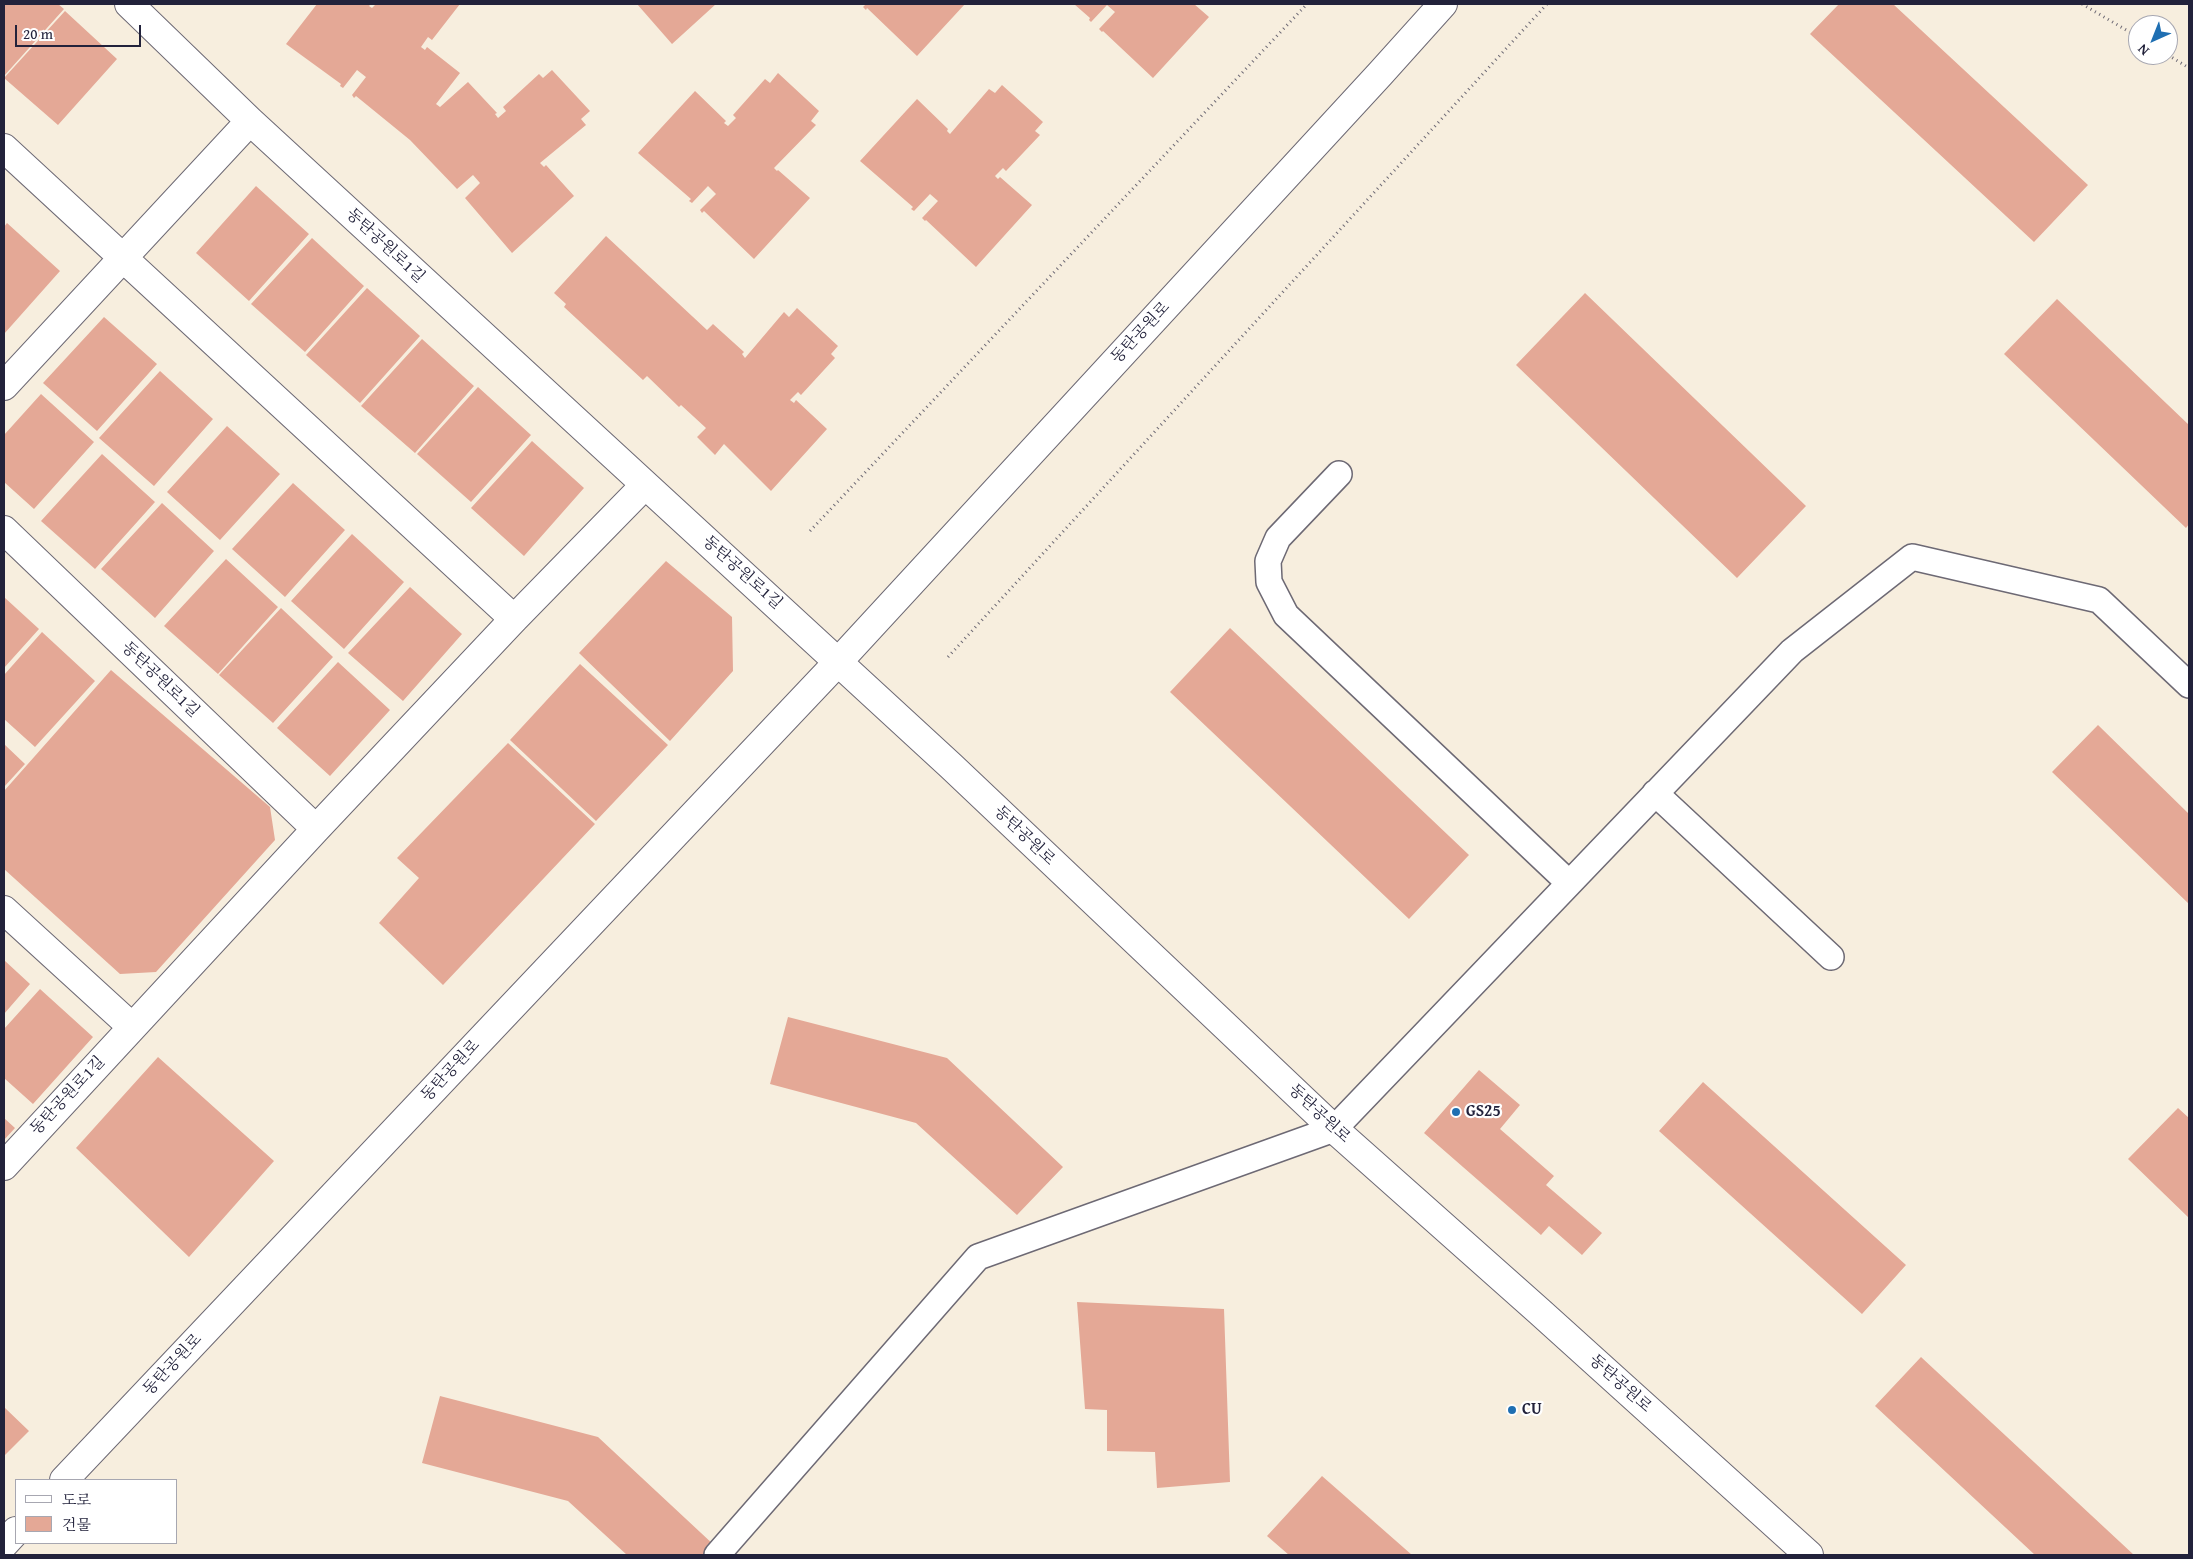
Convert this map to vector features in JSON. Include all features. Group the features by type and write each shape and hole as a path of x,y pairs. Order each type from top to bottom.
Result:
{"street":[{"name":"동탄공원로1길","path":"129,4 250,121 839,661"},
{"path":"1380,74 1419,4"},
{"name":"동탄공원로","path":"65,1479 839,661 1380,74 1442,4"},
{"path":"4,386 250,121"},
{"path":"4,148 122,260 514,619"},
{"name":"동탄공원로1길","path":"4,1166 316,829 514,619 645,485"},
{"name":"동탄공원로1길","path":"4,530 316,829"},
{"name":"동탄공원로","path":"839,661 1334,1129 1809,1555"},
{"path":"4,910 132,1027"},
{"path":"4,1544 15,1532"}],"lane":[{"path":"1339,474 1278,538 1268,561 1269,582 1286,616 1569,883"},
{"path":"717,1555 978,1257 1334,1129 1792,651 1912,557 2099,600 2189,685"},
{"path":"1655,793 1831,957"}],"path":[{"path":"810,532 1307,4"},
{"path":"948,657 1548,4"},
{"path":"2082,4 2128,31"},
{"path":"2178,61 2189,68"}],"building":[{"path":"4,4 58,4 64,9 4,76"},
{"path":"317,4 371,4 369,6 372,8 376,4 460,4 432,40 428,37 421,47 425,50 427,47 460,73 436,104 440,107 468,82 497,113 495,114 498,118 506,111 503,107 539,74 543,78 552,70 590,111 581,119 586,125 540,163 544,167 546,165 574,196 512,253 465,198 480,183 473,175 457,189 410,140 356,96 354,98 352,95 366,77 357,70 343,88 340,86 341,84 286,44"},
{"path":"637,4 716,4 672,44"},
{"path":"866,4 965,4 917,56 867,8 866,10 863,7"},
{"path":"1074,4 1194,4 1209,17 1153,78 1099,29 1115,12 1107,5 1091,22 1090,18"},
{"path":"1839,4 1893,4 2088,185 2034,242 1810,34"},
{"path":"65,11 117,59 58,125 4,78"},
{"path":"778,73 819,111 811,121 816,125 774,168 810,198 754,259 704,211 702,213 700,210 716,194 708,186 692,203 689,201 691,199 638,153 695,91 726,121 724,123 728,126 736,118 733,115 765,79 770,83"},
{"path":"1002,85 1043,122 1035,131 1040,135 1006,171 1003,168 995,176 998,179 1000,177 1032,205 976,267 922,218 938,201 930,194 914,211 911,209 913,207 860,161 917,99 948,129 947,131 950,134 989,89 995,93"},
{"path":"256,186 309,234 249,301 196,253"},
{"path":"7,223 60,271 4,334 4,227"},
{"path":"606,236 707,330 713,324 744,352 742,354 745,358 784,312 789,317 797,308 838,346 831,354 835,358 801,395 798,392 790,400 794,403 796,400 827,429 771,491 724,444 715,455 697,437 706,428 681,405 679,407 647,376 643,380 564,307 566,304 554,293"},
{"path":"312,238 364,286 305,352 251,304"},
{"path":"367,288 420,336 360,403 306,355"},
{"path":"1585,293 1806,506 1737,578 1516,365"},
{"path":"2057,299 2189,425 2189,524 2186,528 2004,354"},
{"path":"104,317 157,364 97,431 43,383"},
{"path":"422,339 474,386 415,453 361,406"},
{"path":"160,371 213,419 154,486 99,438"},
{"path":"478,387 531,435 471,502 417,454"},
{"path":"41,394 94,442 34,509 4,482 4,435"},
{"path":"227,426 280,474 220,540 167,492"},
{"path":"532,441 584,488 524,556 471,508"},
{"path":"102,454 155,502 95,569 41,521"},
{"path":"293,483 345,530 285,597 232,549"},
{"path":"162,503 214,551 155,618 101,569"},
{"path":"352,534 404,582 344,649 291,601"},
{"path":"226,559 278,607 218,674 164,626"},
{"path":"666,561 732,617 733,671 670,741 579,653"},
{"path":"410,587 462,634 403,701 348,653"},
{"path":"4,597 39,629 4,668"},
{"path":"281,608 333,657 273,723 219,675"},
{"path":"1230,628 1469,855 1409,919 1170,692"},
{"path":"42,632 95,681 35,747 4,719 4,675"},
{"path":"338,662 390,710 330,776 277,728"},
{"path":"580,664 668,745 596,821 510,740"},
{"path":"111,670 270,807 275,840 156,972 120,974 4,869 4,791"},
{"path":"2098,725 2189,814 2189,904 2052,772"},
{"path":"508,743 595,824 443,985 379,923 419,878 397,858"},
{"path":"4,744 25,764 4,787"},
{"path":"4,960 30,984 4,1014"},
{"path":"40,989 93,1037 33,1104 4,1078 4,1029"},
{"path":"788,1017 947,1058 1063,1167 1017,1215 916,1123 770,1084"},
{"path":"158,1057 274,1161 189,1257 76,1148"},
{"path":"1479,1070 1520,1105 1500,1129 1554,1176 1546,1185 1602,1233 1582,1255 1549,1226 1541,1235 1424,1133"},
{"path":"1703,1082 1906,1265 1862,1314 1659,1131"},
{"path":"2178,1108 2189,1118 2189,1218 2128,1159"},
{"path":"4,1118 15,1128 4,1140"},
{"path":"1077,1302 1224,1309 1230,1482 1157,1488 1155,1452 1107,1451 1107,1410 1085,1409"},
{"path":"1921,1357 2134,1555 2035,1555 1875,1406"},
{"path":"440,1396 598,1437 715,1546 706,1555 627,1555 568,1501 422,1463"},
{"path":"4,1407 29,1431 4,1456"},
{"path":"1322,1476 1412,1555 1289,1555 1267,1536"}],"place":[{"name":"GS25","path":"1456,1112"},
{"name":"CU","path":"1512,1410"}]}
